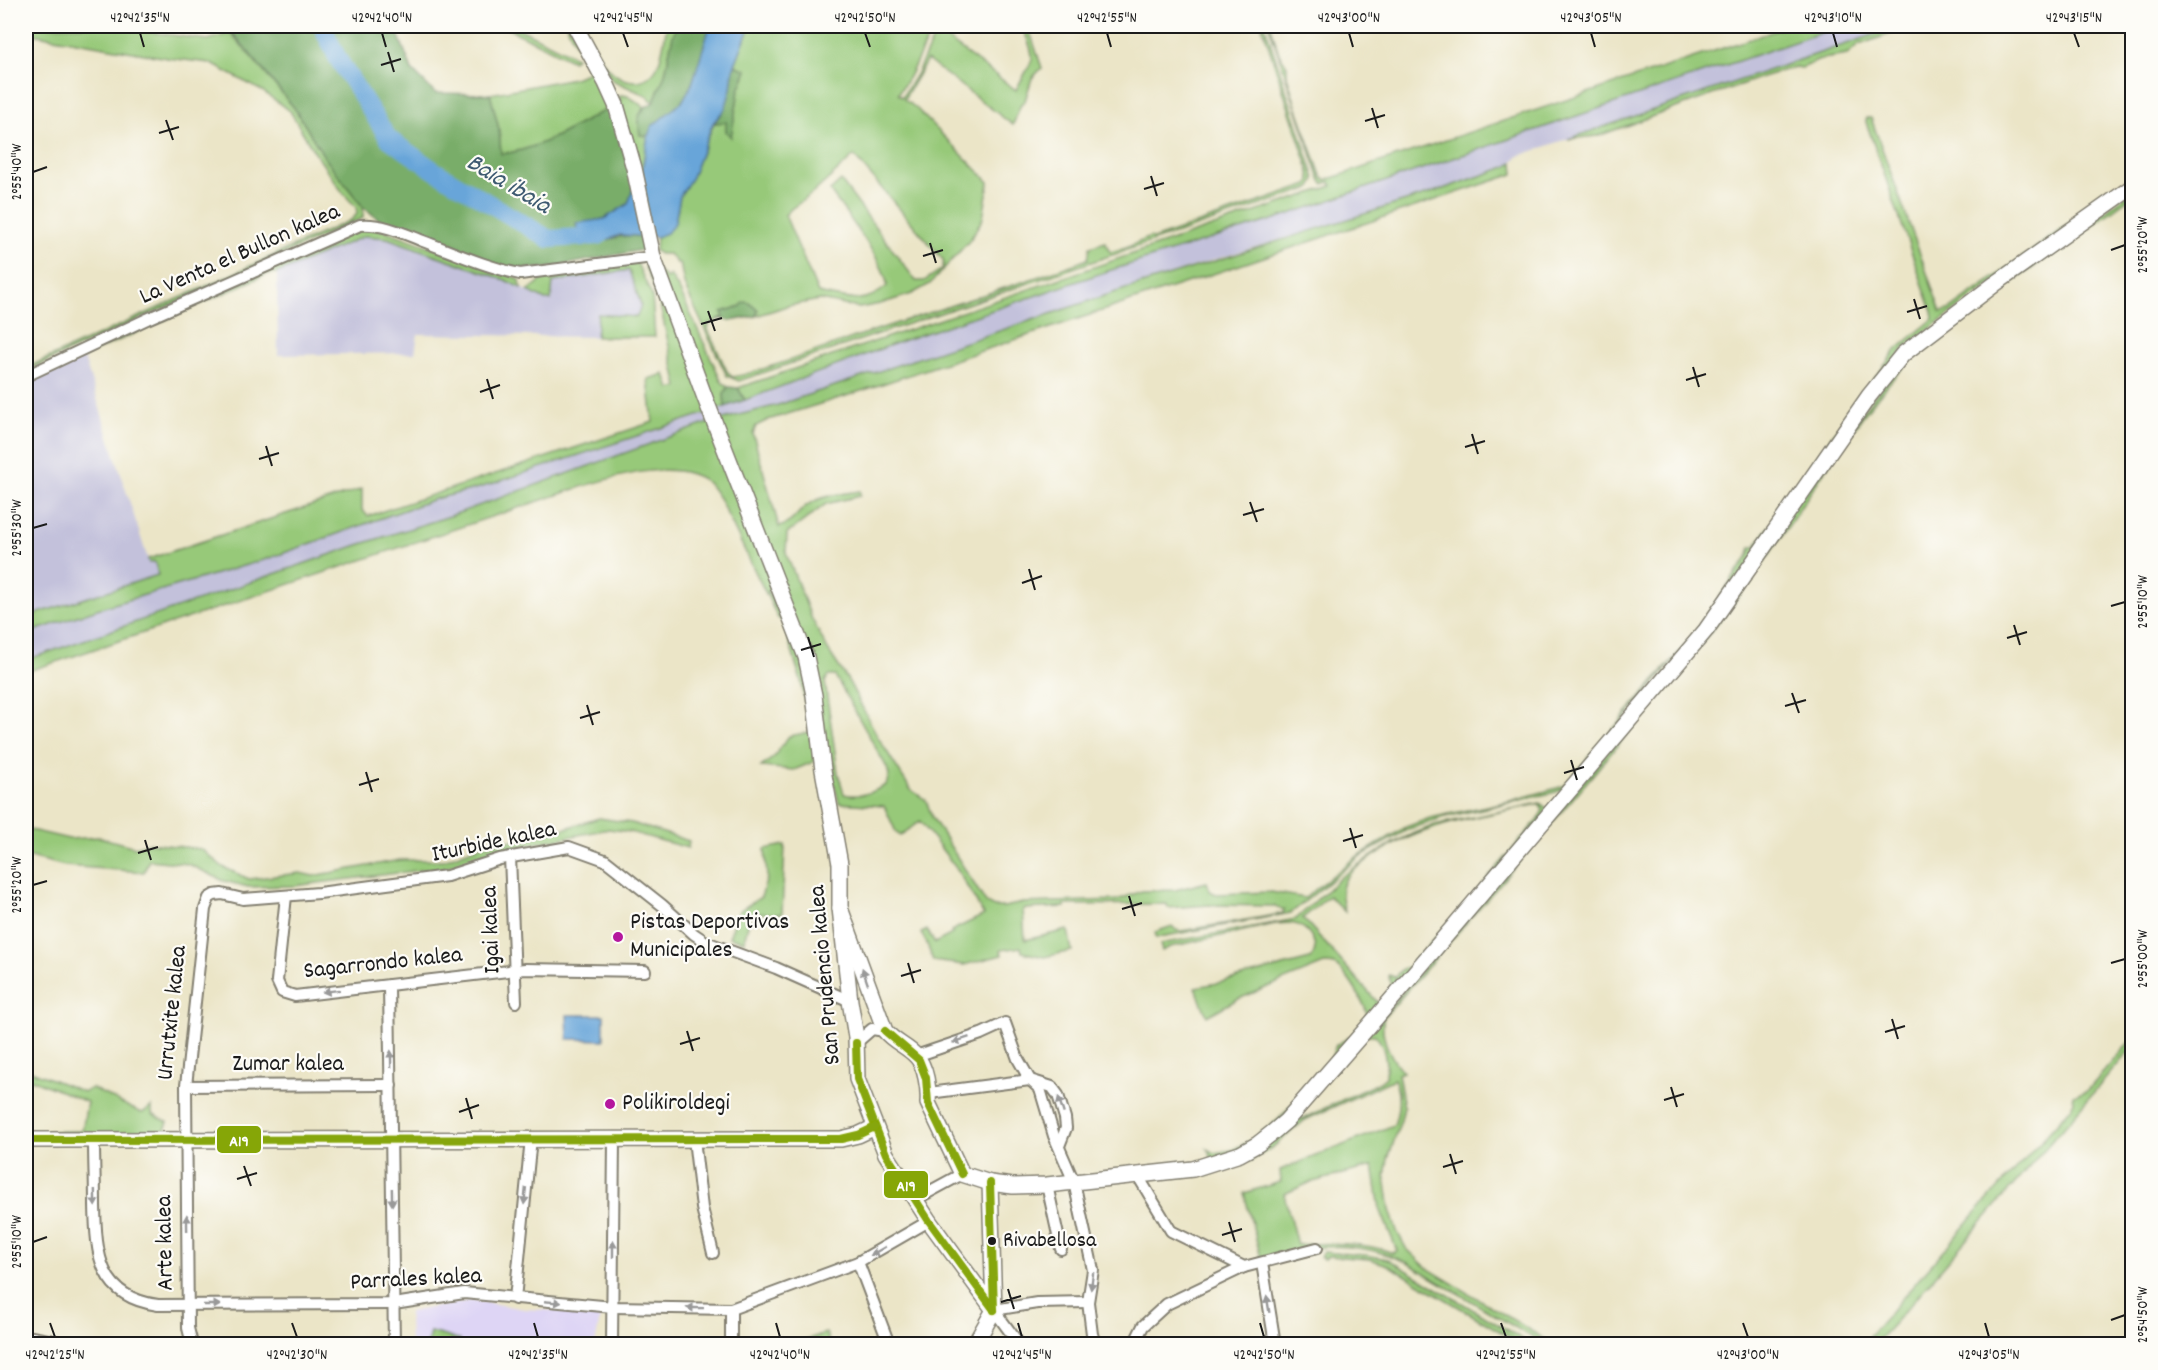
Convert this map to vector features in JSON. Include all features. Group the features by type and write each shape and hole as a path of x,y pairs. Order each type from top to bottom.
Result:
{"street":[{"name":"San Prudencio kalea","path":"575,26 616,105 634,168 653,257 705,398 806,657 840,864 840,908 856,1043 857,1079 886,1154 929,1221 994,1310"},
{"path":"840,908 885,1031 893,1041 916,1056 920,1063 931,1111 962,1174 990,1183 1012,1186 1138,1176 1193,1169 1240,1154 1258,1144 1286,1121 1375,1019 1706,630 1869,396 1904,354 1995,285 2133,186"},
{"name":"La Venta el Bullon kalea","path":"26,376 147,319 360,225 374,224 399,231 500,270 520,274 653,257"},
{"name":"Iturbide kalea","path":"214,895 222,894 243,899 286,896 447,876 510,857 569,847 605,860 706,942 776,968 850,1001"},
{"name":"Igai kalea","path":"510,857 516,1002"},
{"name":"Urrutxite kalea","path":"185,1140 186,1086 205,909 209,898 214,895"},
{"name":"Sagarrondo kalea","path":"286,896 277,981 282,992 295,996 525,969 645,971"},
{"path":"389,985 394,1344"},
{"path":"916,1056 1005,1023 1018,1059 1030,1080 1040,1089 1074,1182 1093,1270 1088,1302 1095,1344"},
{"path":"856,1043 872,1029 885,1031"},
{"path":"928,1093 1030,1080 1052,1087 1058,1095 1066,1124 1059,1146"},
{"name":"Zumar kalea","path":"186,1086 391,1085"},
{"path":"26,1140 841,1139 858,1135 875,1127"},
{"path":"515,1299 531,1138"},
{"path":"612,1344 614,1139"},
{"path":"694,1139 702,1208 713,1253"},
{"name":"Parrales kalea","path":"94,1140 95,1239 106,1276 118,1290 138,1301 158,1305 394,1304 464,1293 613,1307 731,1309 858,1262 929,1221"},
{"name":"Arte kalea","path":"185,1140 188,1328 192,1344"},
{"path":"916,1199 962,1174"},
{"path":"1138,1176 1171,1231 1244,1267"},
{"path":"975,1344 994,1310 990,1183"},
{"path":"1047,1185 1061,1249"},
{"path":"1134,1344 1143,1326 1167,1304 1244,1267 1317,1248"},
{"path":"858,1262 889,1344"},
{"path":"1262,1263 1275,1344"},
{"path":"994,1310 1037,1303 1088,1302"},
{"path":"731,1309 731,1344"},
{"path":"994,1310 1018,1344"},
{"path":"26,1336 70,1344"}],"shaded area":[{"path":"1841,26 1899,26 1519,156 1506,167 1428,194 1213,260 778,405 708,423 450,516 358,545 26,660 26,634 97,609 267,559 435,499 479,488 703,415 902,341 1105,272 1269,221"},
{"path":"365,236 387,238 505,280 545,300 551,300 553,282 629,270 641,305 636,317 598,314 596,337 418,334 415,353 278,355 277,273"},
{"path":"83,355 149,563 154,561 159,575 26,617 26,390 30,388 34,379"},
{"path":"472,1300 524,1309 601,1313 595,1344 410,1344 409,1312"}],"green space":[{"path":"26,26 108,26 208,40 231,33 295,109 325,158 363,207 363,218 26,371 26,368 351,220 357,214 356,207 343,193 315,153 290,111 262,91 210,63 167,58 26,33"},
{"path":"227,26 395,26 412,70 435,93 490,94 499,129 501,154 545,142 612,107 634,186 628,204 604,219 576,224 582,245 635,235 644,236 647,249 548,268 509,269 381,221 363,207 325,158 295,109"},
{"path":"503,26 514,26 576,57 573,61"},
{"path":"567,26 571,26 612,107 545,142 501,154 499,129 490,94 574,78 587,73 587,68"},
{"path":"580,26 584,26 597,53 609,69 625,79 635,81 648,77 655,70 661,57 667,26 677,26 671,41 665,73 654,103 647,96 612,80"},
{"path":"677,26 710,26 699,64 683,100 655,125 648,136 640,135 638,117 645,107 654,102 665,73 671,41"},
{"path":"750,26 884,26 928,38 898,94 902,97 916,75 939,26 942,26 939,33 1016,90 1032,59 1022,26 1028,26 1042,68 1032,78 1025,101 1021,104 1013,125 927,60 904,99 916,108 989,182 983,218 970,240 930,284 912,294 880,304 859,308 820,300 787,306 756,316 758,310 741,306 723,312 724,317 709,324 708,330 732,377 783,363 1088,259 1090,247 1105,242 1110,252 1126,248 1150,237 1153,239 1308,185 1310,180 1308,167 1262,26 1265,26 1315,179 1311,188 739,381 727,376 684,284 680,263 677,263 669,254 660,254 655,251 656,237 675,223 680,196 692,177 714,123 726,122 731,136 739,90 747,71 735,65","holes":["854,156 944,261 942,269 924,281 916,281 841,181 830,191 873,252 887,286 863,299 846,299 818,293 785,215"]},
{"path":"1269,26 1271,26 1279,54 1287,66 1287,76 1296,106 1322,178 1326,180 1789,26 1841,26 1269,221 1105,272 902,341 745,400 738,388 1332,186 1330,182 1323,184 1319,177"},
{"path":"1899,26 1912,26 1859,45 1847,55 1822,59 1802,68 1795,67 1762,77 1598,136 1568,139"},
{"path":"735,65 747,70 739,90 731,137 726,132 726,122 714,123 725,109"},
{"path":"628,96 645,107 638,117 640,135 648,136 640,180 619,97"},
{"path":"1866,118 1871,118 1941,312 1949,310 2132,179 2132,182 1905,347 1720,606 1566,788 1441,818 1407,830 1359,857 1291,913 1156,937 1155,932 1172,926 1181,931 1269,916 1283,913 1284,910 1275,906 1210,905 1168,908 1167,904 1065,905 1065,907 1023,909 1025,940 1068,930 1072,951 1044,957 1022,952 1021,947 1001,950 1002,955 964,965 933,961 921,933 927,930 935,943 952,934 951,931 984,915 956,868 920,821 900,836 884,806 839,803 832,773 830,773 817,687 774,586 768,591 784,614 803,665 818,760 794,770 761,767 774,757 789,736 810,732 801,681 783,622 778,618 719,498 708,483 695,475 680,471 663,470 628,474 581,487 26,672 26,660 358,545 450,516 708,423 778,405 1116,292 1428,194 1506,167 1513,162 1514,174 768,420 756,426 753,434 779,527 793,520 805,507 815,501 833,495 860,491 860,496 826,504 787,534 786,553 811,617 828,650 849,682 879,739 911,790 926,800 932,817 986,903 994,907 1004,907 1023,903 1117,900 1142,891 1175,890 1207,882 1210,891 1216,894 1271,892 1305,898 1353,859 1406,827 1430,818 1510,801 1564,786 1692,637 1749,555 1751,547 1755,547 1848,413 1897,349 1933,319","holes":["828,676 835,676 889,775 886,785 866,794 844,794 838,773 825,682"]},
{"path":"2132,191 2132,196 2112,211 1952,325"},
{"path":"372,228 517,278 520,280 521,288 505,280 387,238 365,236 277,273 267,274 83,355 352,231"},
{"path":"636,261 652,296 655,337 596,337 598,314 637,317 641,305 629,270 553,282 551,300 545,300 528,291 547,276"},
{"path":"648,263 667,278 670,275 680,291 722,382 728,387 724,394 725,407 479,488 435,499 267,559 97,609 26,634 26,617 158,575 155,562 149,563 148,559 362,489 362,510 368,516 653,422 648,379 665,374 670,389 678,387 659,301 645,267"},
{"path":"744,302 758,310 756,316 731,321 719,319 724,317 722,312 741,306"},
{"path":"1930,341 1866,412 1761,566 1696,650 1564,809 1384,1017 1383,1032 1387,1047 1403,1072 1398,1074 1404,1107 1385,1176 1390,1210 1397,1231 1406,1248 1427,1268 1553,1344 1543,1344 1406,1262 1386,1254 1351,1247 1334,1247 1300,1250 1261,1258 1244,1193 1281,1182 1280,1170 1394,1125 1398,1091 1394,1079 1305,1120 1272,1148 1250,1161 1248,1154 1298,1112 1302,1119 1386,1077 1386,1060 1381,1044 1375,1035 1366,1035 1630,725 1896,367","holes":["1373,1166 1380,1209 1397,1251 1393,1253 1369,1246 1333,1243 1297,1245 1284,1194 1309,1183"]},
{"path":"728,387 738,388 745,400 725,407 724,394"},
{"path":"1540,803 1548,809 1546,814 1397,990 1391,991 1389,975 1395,977 1402,969 1409,967 1473,896 1538,819 1543,810 1540,805 1446,824 1404,840 1365,862 1347,878 1342,892 1345,912 1329,896 1303,918 1380,1005 1380,1008 1274,1127 1246,1147 1212,1159 1207,1149 1214,1153 1232,1150 1250,1141 1279,1119 1331,1059 1336,1045 1350,1037 1367,1020 1367,1015 1356,990 1339,968 1324,964 1236,1000 1207,1016 1195,987 1310,959 1315,949 1312,938 1305,929 1295,924 1275,924 1170,947 1162,951 1160,944 1296,919 1340,878 1393,843 1435,825"},
{"path":"599,818 632,823 689,841 688,848 630,832 609,829 476,855 446,867 294,886 248,887 224,881 188,864 149,860 144,872 65,866 26,856 26,829 69,839 99,837 135,847 149,843 201,849 223,867 249,879 300,873 313,876 400,860 444,860 480,846 543,835"},
{"path":"785,845 782,914 751,913 744,941 729,937 739,911 761,897 767,878 765,849"},
{"path":"2132,1039 2132,1048 1897,1320 1875,1344 1863,1344 1973,1216 2071,1108 2074,1101 2073,1095 2087,1091"},
{"path":"26,1069 84,1092 92,1088 141,1113 152,1106 152,1114 168,1122 164,1132 156,1135 26,1135 26,1132 82,1131 87,1102 26,1077"},
{"path":"1323,1252 1388,1259 1531,1344 1521,1344 1388,1265 1370,1259 1328,1256 1325,1259 1320,1257"},
{"path":"430,1332 460,1340 459,1344 427,1344"},
{"path":"826,1333 830,1344 793,1344"}],"water":[{"path":"710,26 750,26 733,70 731,89 725,109 713,123 692,177 680,196 675,223 667,233 656,237 620,235 598,243 582,245 576,223 604,219 628,204 634,186 640,180 652,126 682,102 692,84"},
{"path":"567,1015 604,1015 604,1040 568,1039"}],"waterway":[{"name":"Baia ibaia","path":"322,26 338,59 389,139 435,171 549,239 598,236 603,233"}],"transit line":[{"name":"A19","path":"885,1031 919,1060 926,1078 928,1103 962,1174"},
{"name":"A19","path":"856,1043 857,1079 886,1154 929,1221 994,1310"},
{"name":"A19","path":"26,1140 841,1139 858,1135 875,1127"},
{"name":"A19","path":"990,1183 994,1310"}],"place":[{"name":"Pistas Deportivas Municipales","path":"618,937"},
{"name":"Polikiroldegi","path":"610,1104"},
{"name":"Rivabellosa","path":"992,1241"}]}
